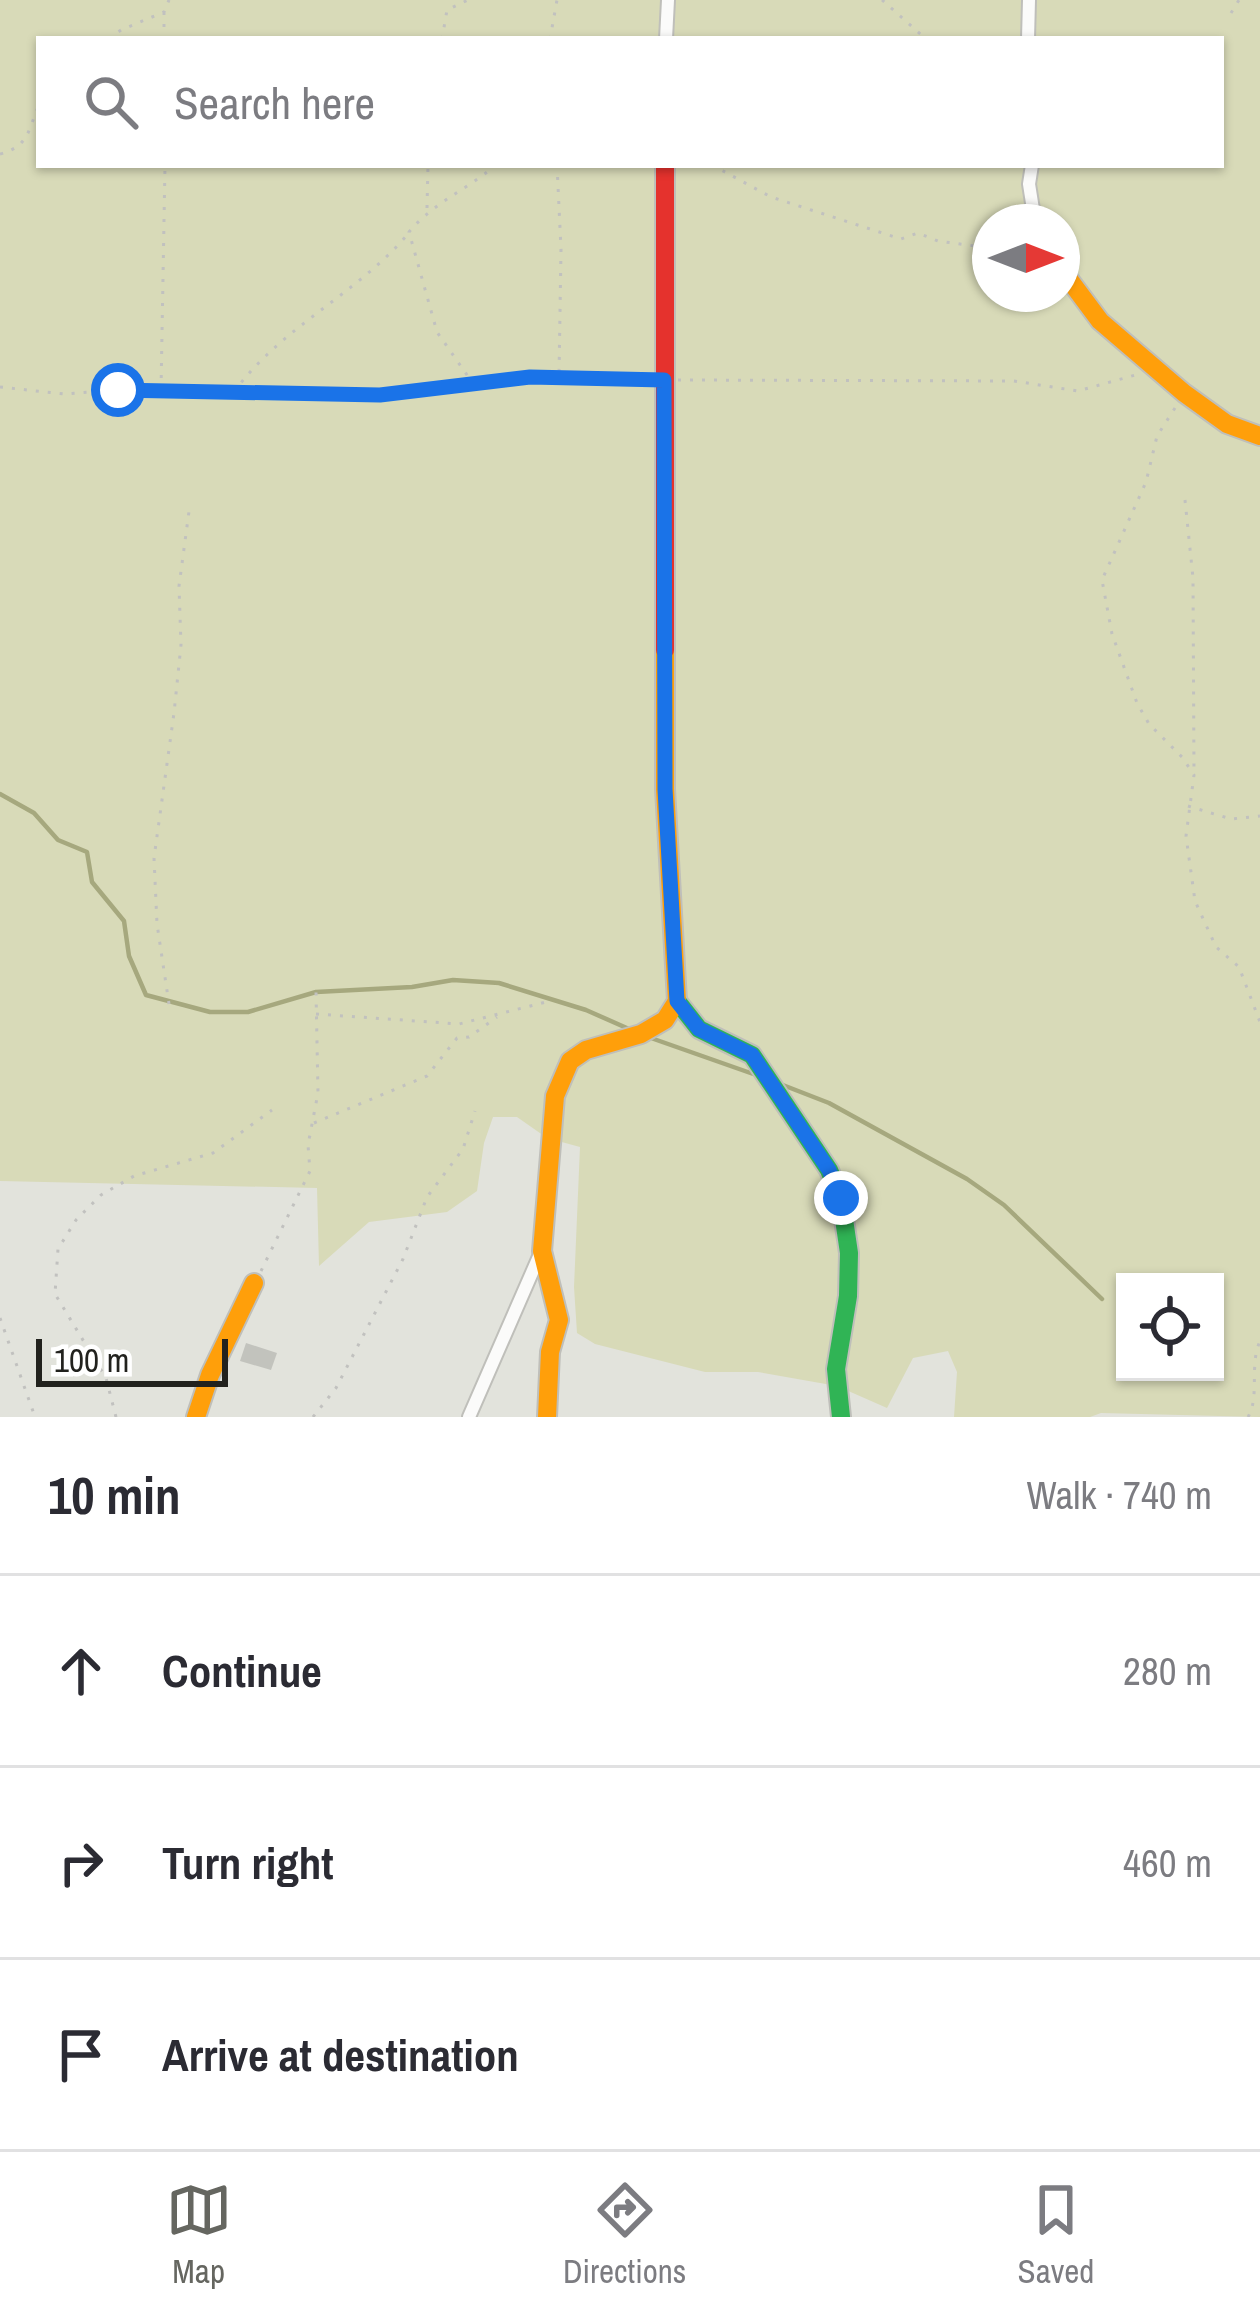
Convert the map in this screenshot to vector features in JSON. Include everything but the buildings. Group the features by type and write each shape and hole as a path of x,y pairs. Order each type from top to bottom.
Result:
{"street":[{"path":"666,36 668,0"},
{"path":"1028,36 1029,0"},
{"path":"665,168 665,789 677,1001 699,1029 752,1055 829,1170 841,1198 849,1253 848,1296 836,1369 841,1417"},
{"path":"1032,168 1032,204"},
{"path":"1080,298 1111,334 1184,396 1227,423 1260,436"},
{"path":"547,1417 550,1352 559,1320 542,1251 555,1096 570,1061 586,1050 641,1034 665,1020 677,1001"},
{"path":"469,1417 542,1251"},
{"path":"196,1417 254,1283"}],"path":[{"path":"164,36 164,12 170,0"},
{"path":"443,36 447,10 468,0"},
{"path":"551,36 557,0"},
{"path":"882,0 923,36"},
{"path":"1232,13 1239,0"},
{"path":"115,36 164,12"},
{"path":"0,154 16,150 30,135 36,115"},
{"path":"161,392 164,168"},
{"path":"427,210 428,168"},
{"path":"233,393 256,362 381,264 427,210 450,202 492,168"},
{"path":"557,168 562,248 559,377"},
{"path":"718,168 771,196 901,239 918,233 972,246"},
{"path":"409,232 437,332 475,386"},
{"path":"0,387 64,394 380,395 559,377 1014,381 1078,391 1155,368"},
{"path":"1184,396 1157,436 1146,482 1102,580 1112,634 1137,704 1194,775"},
{"path":"1185,500 1193,578 1194,775 1186,836 1195,901 1216,947 1239,967 1260,1022"},
{"path":"169,1004 157,924 154,858 181,645 179,586 190,504"},
{"path":"1188,806 1231,820 1260,816"},
{"path":"254,1283 310,1171 311,1125 318,1093 316,992"},
{"path":"315,1014 459,1024 550,1001"},
{"path":"311,1125 327,1114 427,1076 449,1044 469,1037 498,1016"},
{"path":"116,1417 106,1378 55,1294 58,1249 76,1220 101,1195 134,1176 212,1154 272,1110"},
{"path":"313,1417 336,1388 404,1259 427,1197 463,1149 475,1112"},
{"path":"0,1318 35,1417"},
{"path":"1248,1417 1255,1405 1252,1375 1260,1341"}],"green space":[{"path":"0,0 1260,0 1260,1417 1101,1413 1090,1417 954,1417 957,1372 948,1351 913,1358 887,1408 837,1386 758,1372 705,1372 595,1344 577,1333 574,1287 580,1147 547,1138 517,1117 493,1117 477,1191 447,1212 369,1222 319,1266 317,1188 0,1181"}],"waterway":[{"path":"0,794 34,813 58,840 87,852 92,882 124,921 129,956 146,995 210,1012 248,1012 316,992 453,980 499,983 629,1029"},
{"path":"651,1038 759,1076"},
{"path":"775,1082 829,1103 967,1179 1004,1205 1102,1299"}],"traffic: fast":[{"path":"677,1001 699,1029 752,1055 829,1170 841,1199 849,1253 848,1296 836,1369 841,1417"}],"traffic: slow":[{"path":"1080,294 1100,321 1184,393 1227,424 1260,436"},
{"path":"547,1417 550,1352 559,1320 542,1251 555,1096 570,1061 586,1050 641,1034 665,1020 677,1001 665,789 665,650"},
{"path":"196,1417 210,1375 254,1283"}],"traffic: jam":[{"path":"665,168 665,650"}],"route":[{"path":"118,390 380,395 530,377 664,380 665,789 677,1001 699,1029 752,1055 780,1102 798,1120 841,1198"}]}
